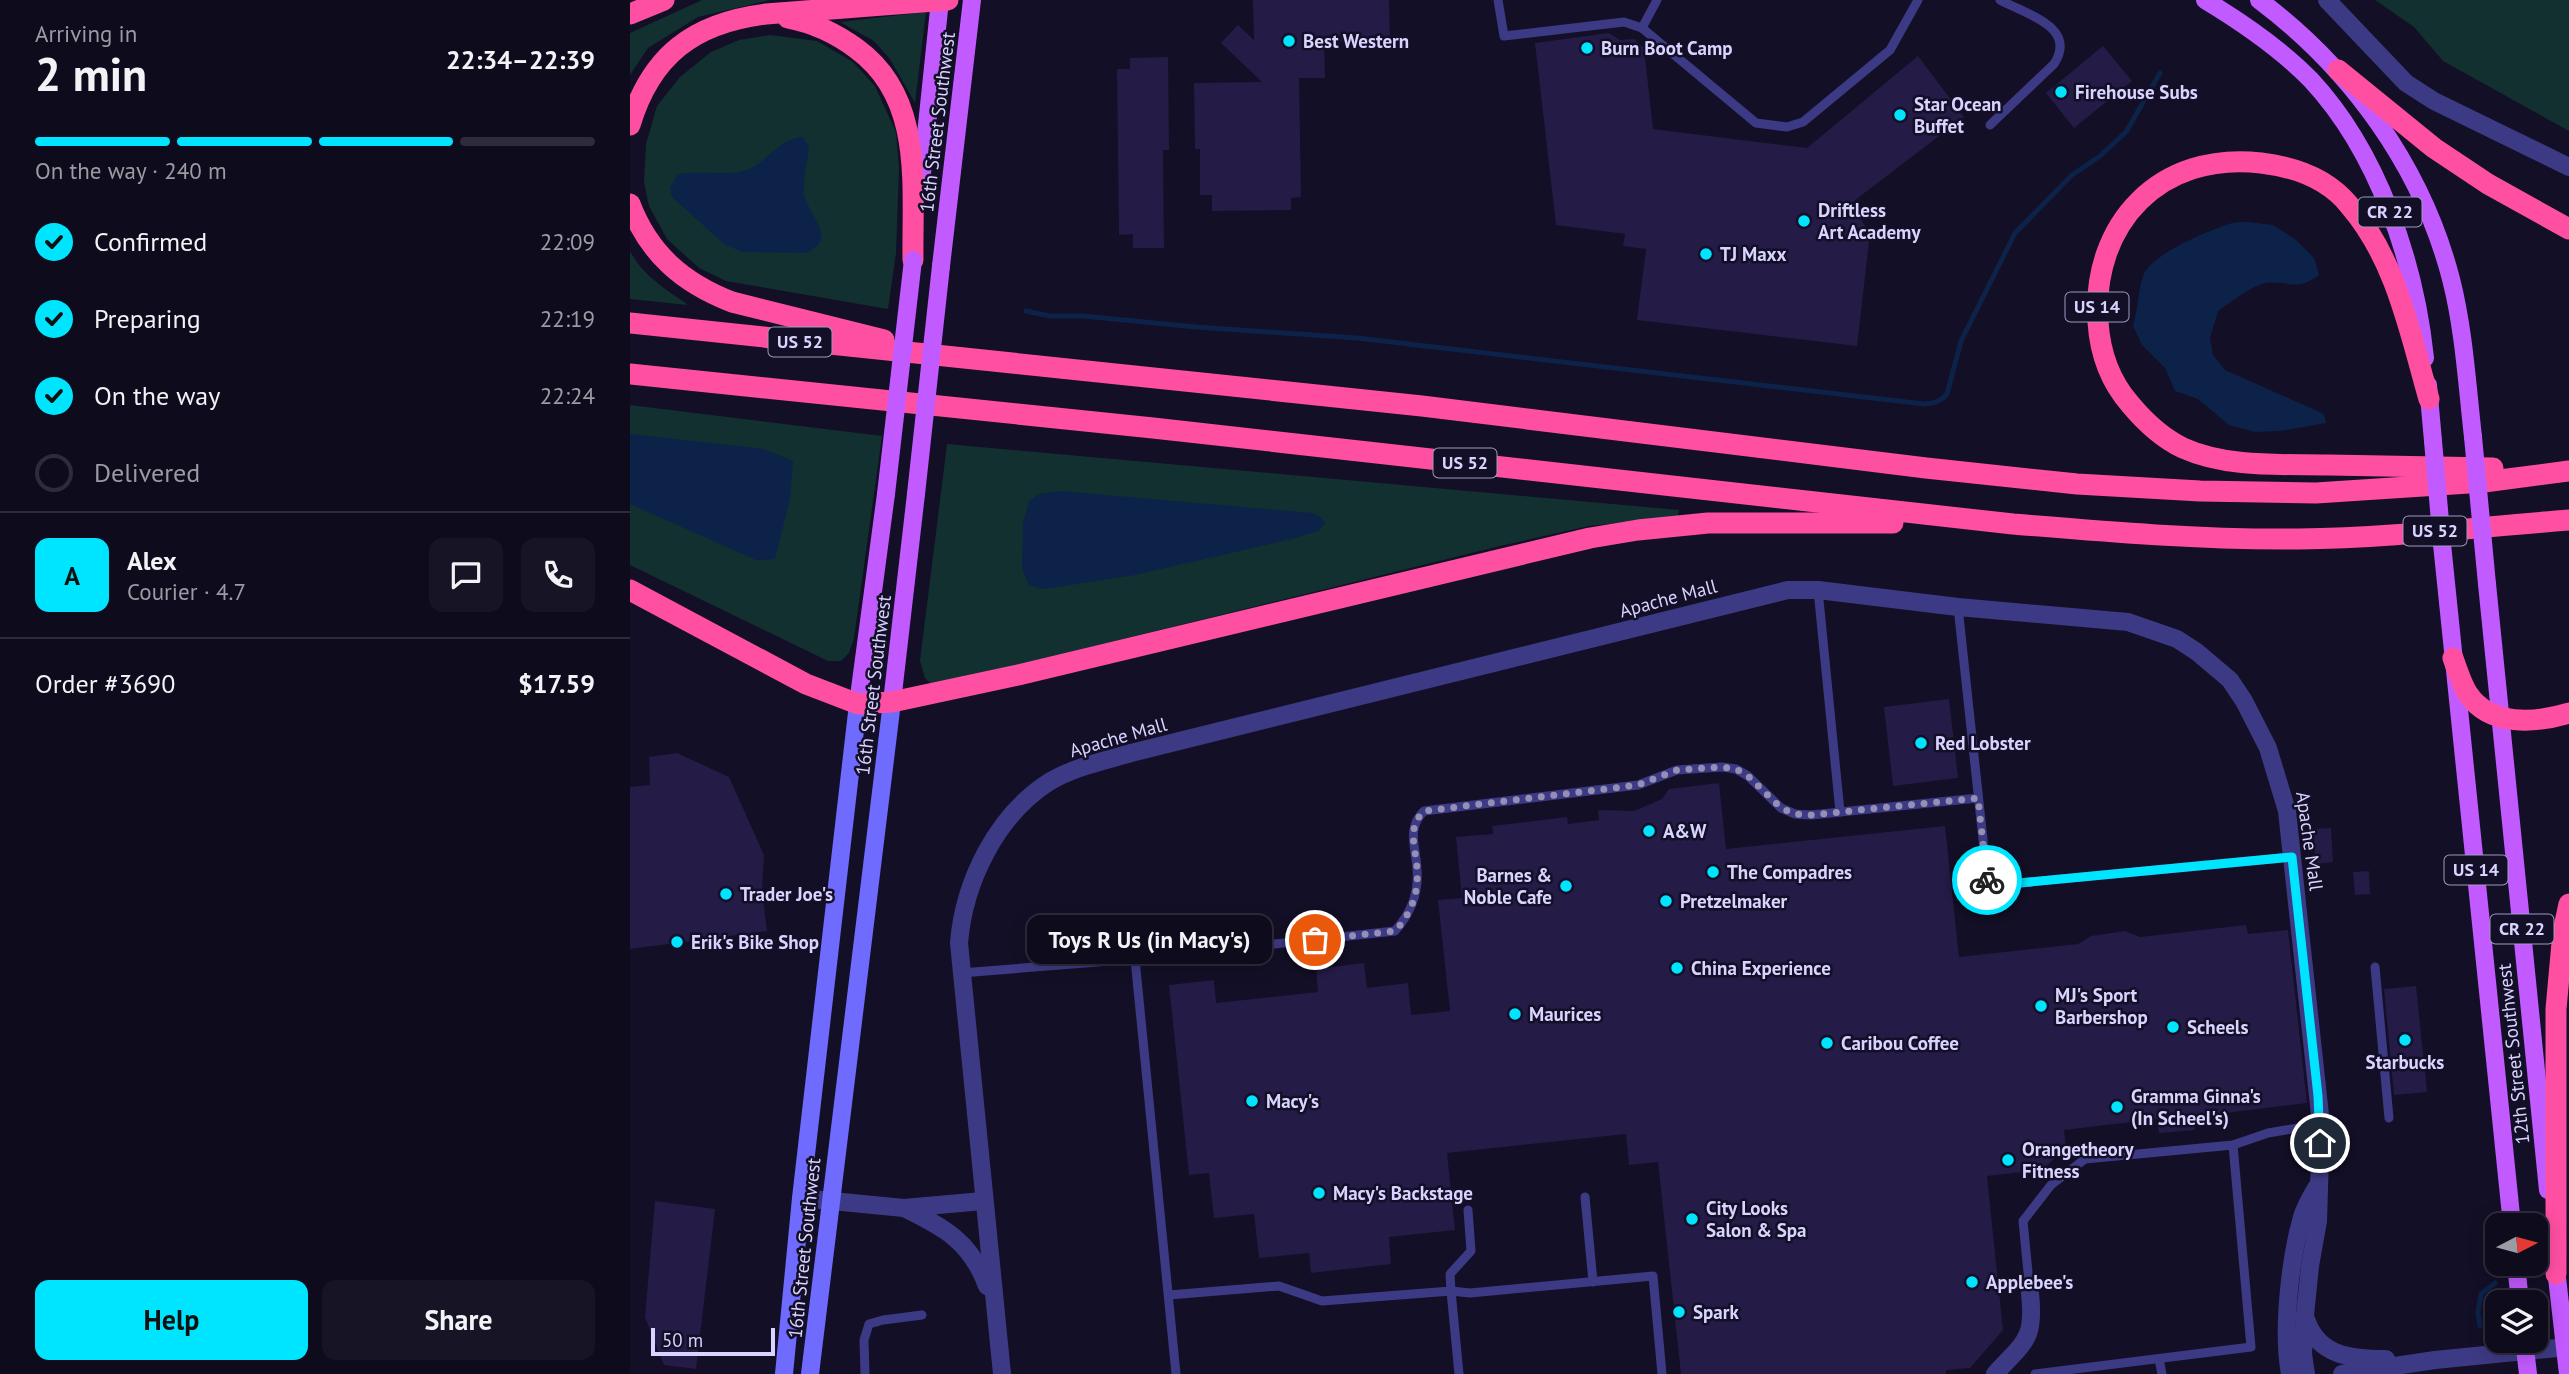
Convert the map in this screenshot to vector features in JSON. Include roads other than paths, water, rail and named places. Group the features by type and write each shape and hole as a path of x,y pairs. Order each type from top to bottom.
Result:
{"highway":[{"path":"630,14 664,0"},
{"path":"630,125 637,104 655,71 679,45 709,27 766,14 942,0"},
{"path":"766,14 802,21 837,36 872,60 894,89 905,120 910,154 913,260"},
{"path":"2338,70 2434,148 2488,184 2569,229"},
{"name":"US 14","path":"2429,399 2395,282 2370,233 2350,205 2333,189 2308,174 2283,165 2250,162 2224,162 2196,167 2180,173 2141,199 2124,219 2109,244 2100,268 2097,291 2099,339 2105,360 2124,397 2140,416 2161,435 2184,448 2222,458 2266,464 2569,470"},
{"path":"630,204 653,249 679,275 711,294 805,321 971,361"},
{"name":"US 52","path":"630,324 1422,406 2077,484 2200,491 2316,493 2472,483 2569,470"},
{"name":"US 52","path":"630,374 1153,428 2013,524 2224,538 2300,539 2417,533 2569,520"},
{"path":"630,590 806,684 858,704 892,702 1018,675 1590,538 1638,530 1708,523 1774,521 2013,524"},
{"path":"2453,658 2468,694 2481,707 2500,717 2531,721 2569,713"},
{"path":"2556,1274 2556,1009 2562,943 2569,904"}],"main road":[{"name":"16th Street Southwest","path":"784,1374 801,1198 858,704 886,494 942,0"},
{"name":"16th Street Southwest","path":"810,1374 892,702 972,0"},
{"name":"CR 22","path":"2205,0 2245,24 2283,54 2312,82 2340,117 2367,163 2390,211 2414,286 2429,399"},
{"name":"12th Street Southwest","path":"2259,0 2312,43 2338,70 2371,111 2393,145 2423,199 2440,241 2460,321 2568,1374"},
{"name":"12th Street Southwest","path":"2429,399 2511,1213"},
{"path":"2526,1353 2528,1374"}],"street":[{"path":"2328,0 2406,83 2434,101 2569,167"},
{"name":"Apache Mall","path":"995,1307 961,973 960,923 975,874 986,853 1014,813 1030,797 1068,773 1158,747 1768,593 1818,590 1958,607 2128,622 2151,628 2178,639 2211,662 2231,680 2251,712 2268,748 2287,811 2321,1124 2318,1221 2305,1315 2305,1374"},
{"path":"2290,1374 2286,1352 2295,1245 2303,1214 2319,1182"},
{"path":"801,1198 904,1208 983,1201"},
{"path":"904,1208 940,1226 960,1240 972,1255 995,1307 1002,1374"},
{"path":"1995,1374 2029,1336 2033,1320 2030,1293"},
{"path":"2305,1315 2312,1332 2335,1353 2352,1359 2435,1360"},
{"path":"2548,1347 2567,1347"},
{"path":"2342,1374 2485,1352"}],"lane":[{"path":"1498,0 1504,36 1624,22 1642,28 1756,123 1787,127 1803,122 1890,50 1918,0"},
{"path":"1642,28 1657,0"},
{"path":"1990,125 2054,64 2061,54 2062,43 2055,29 2000,0"},
{"path":"1818,590 1840,812"},
{"path":"1958,607 1988,886 2292,857"},
{"path":"961,973 1135,959 1395,931 1409,916 1415,896 1418,872 1413,835 1416,820 1424,811 1638,785 1677,770 1722,767 1736,769 1748,776 1781,808 1795,814 1978,798"},
{"path":"1135,959 1177,1374"},
{"path":"2375,967 2389,1118"},
{"path":"2030,1293 2023,1221 2051,1185 2085,1159 2233,1146 2268,1133 2321,1124"},
{"path":"2035,1374 2251,1347 2233,1146"},
{"path":"1585,1197 1593,1282"},
{"path":"1459,1374 1450,1273 1471,1251 1468,1210"},
{"path":"1169,1295 1279,1286 1322,1301 1451,1291 1470,1293 1653,1276 1662,1374"},
{"path":"865,1374 864,1340 869,1324 922,1315"},
{"path":"2159,1359 2162,1374"}],"water":[{"path":"803,137 809,146 804,192 821,233 821,241 805,253 742,252 724,244 672,197 670,188 677,175 743,171 759,163 786,142"},
{"path":"2231,223 2273,225 2295,239 2314,258 2319,275 2298,285 2260,284 2218,311 2210,338 2213,355 2225,370 2324,414 2326,423 2280,431 2255,432 2229,425 2198,399 2175,391 2165,368 2142,345 2133,326 2143,276 2156,260 2205,233"},
{"path":"630,434 764,449 793,461 790,499 775,559 756,560 630,504"},
{"path":"1060,491 1312,513 1321,517 1325,523 1318,531 1292,539 1135,575 1044,589 1029,585 1022,568 1023,523 1029,501 1039,494"}],"waterway":[{"path":"1026,311 1050,316 1083,316 1357,338 1931,403 1947,394 1961,341 2015,233 2072,175 2100,156 2126,132 2160,73"},
{"path":"2480,1326 2478,1313 2481,1294 2495,1283"}],"place":[{"name":"Best Western","path":"1289,41"},
{"name":"Burn Boot Camp","path":"1587,48"},
{"name":"Firehouse Subs","path":"2061,92"},
{"name":"Star Ocean Buffet","path":"1900,115"},
{"name":"Driftless Art Academy","path":"1804,221"},
{"name":"TJ Maxx","path":"1706,254"},
{"name":"Red Lobster","path":"1921,743"},
{"name":"A&W","path":"1649,831"},
{"name":"The Compadres","path":"1713,872"},
{"name":"Barnes & Noble Cafe","path":"1566,886"},
{"name":"Trader Joe's","path":"726,894"},
{"name":"Pretzelmaker","path":"1666,901"},
{"name":"Toys R Us (in Macy's)","path":"1315,940"},
{"name":"Erik's Bike Shop","path":"677,942"},
{"name":"China Experience","path":"1677,968"},
{"name":"MJ's Sport Barbershop","path":"2041,1006"},
{"name":"Maurices","path":"1515,1014"},
{"name":"Scheels","path":"2173,1027"},
{"name":"Starbucks","path":"2405,1040"},
{"name":"Caribou Coffee","path":"1827,1043"},
{"name":"Macy's","path":"1252,1101"},
{"name":"Gramma Ginna's (In Scheel's)","path":"2117,1107"},
{"name":"Orangetheory Fitness","path":"2008,1160"},
{"name":"Macy's Backstage","path":"1319,1193"},
{"name":"City Looks Salon & Spa","path":"1692,1219"},
{"name":"Applebee's","path":"1972,1282"},
{"name":"Spark","path":"1679,1312"}]}
